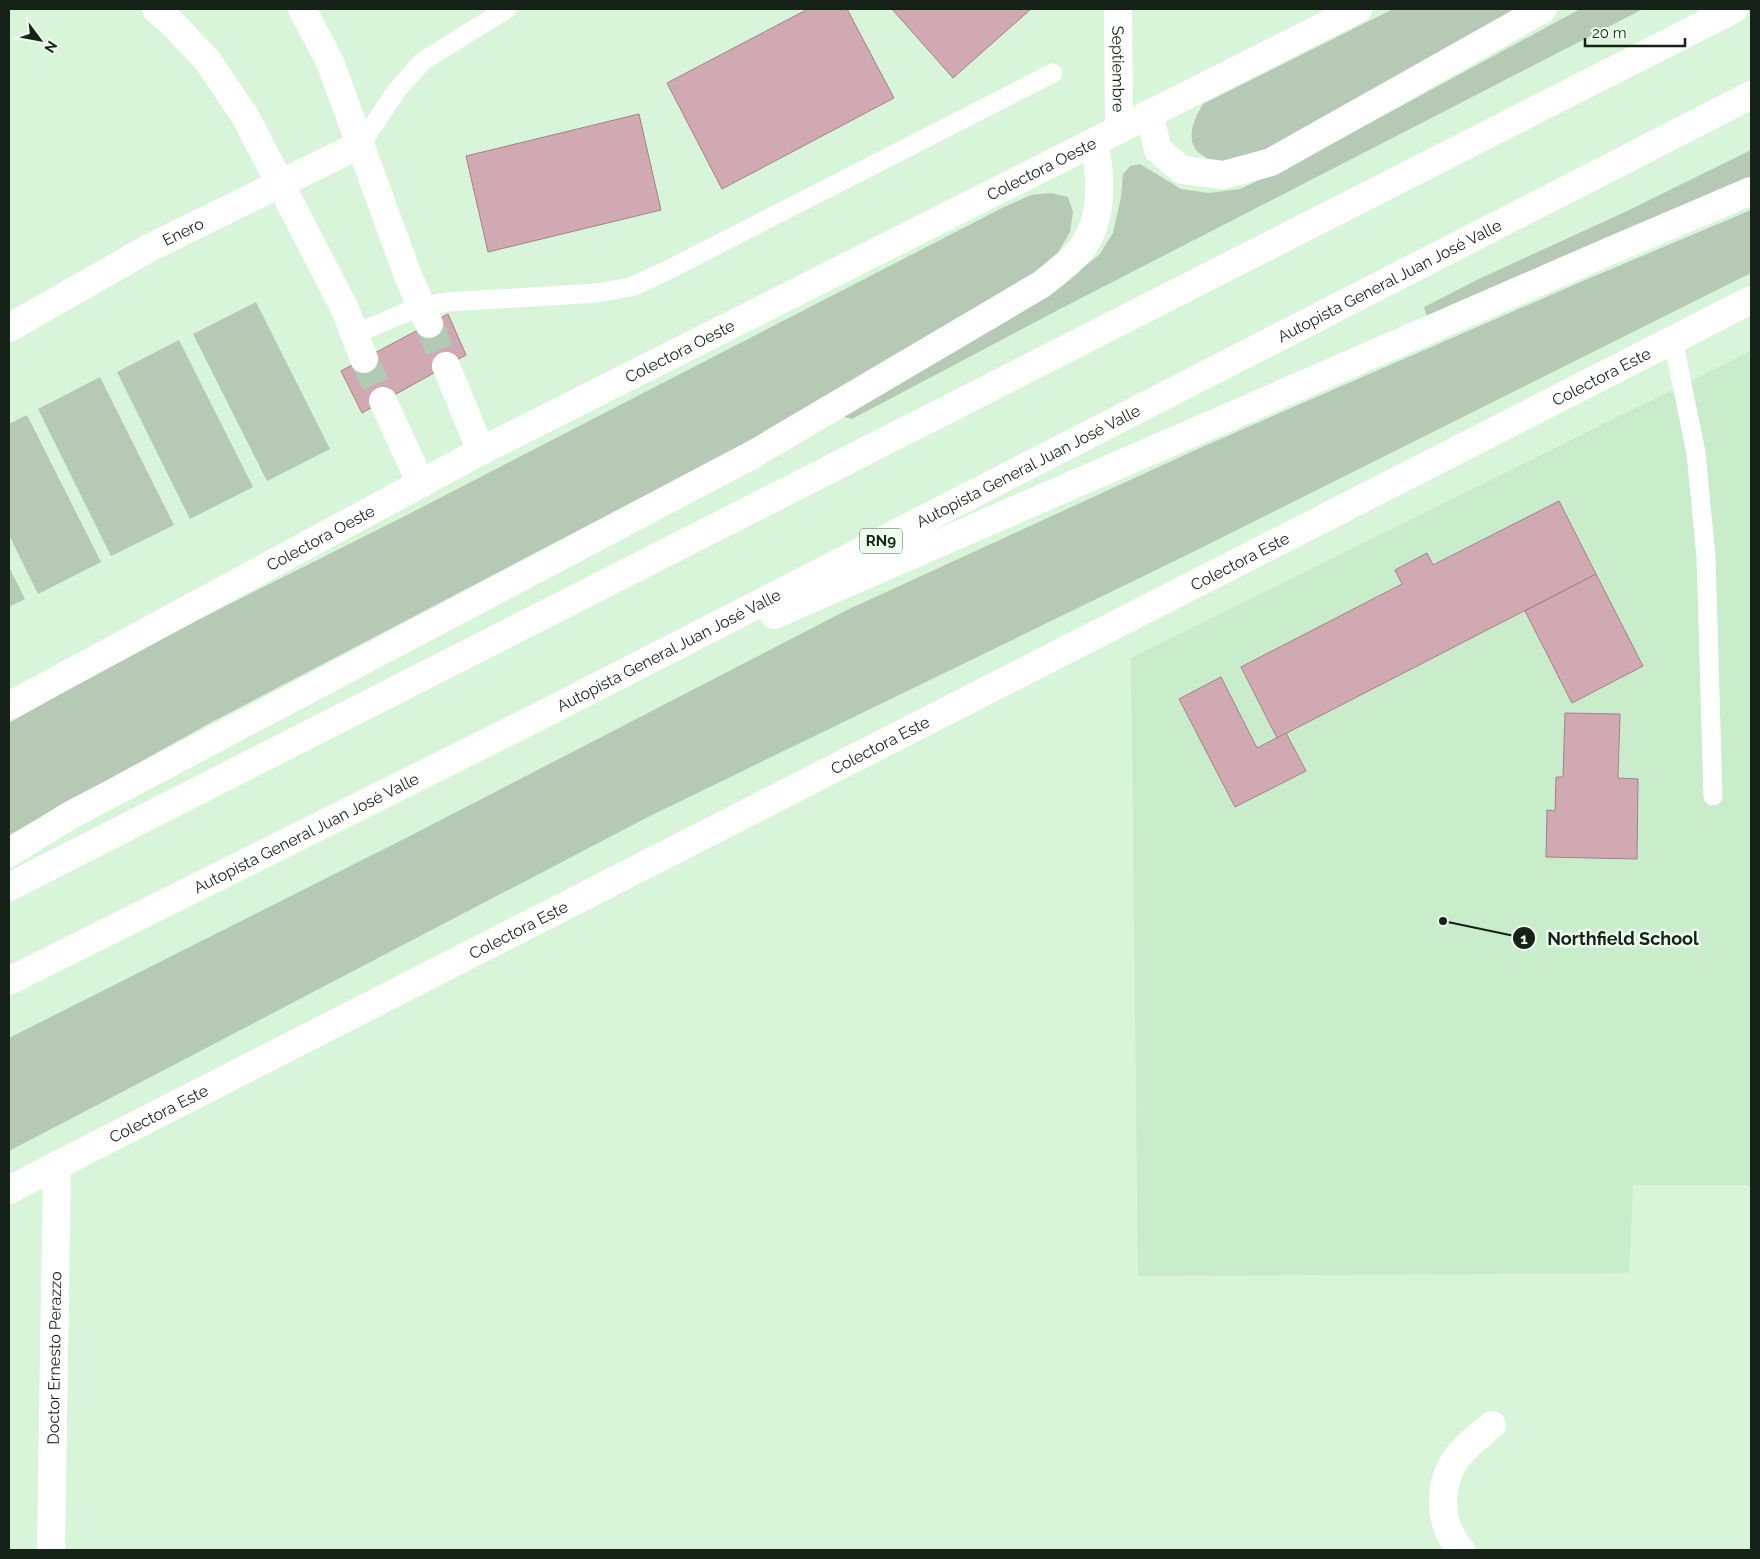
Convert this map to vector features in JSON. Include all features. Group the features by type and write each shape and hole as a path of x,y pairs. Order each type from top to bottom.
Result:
{"main road":[{"path":"156,9 207,60 245,116 345,309 360,347"},
{"path":"302,9 330,62 425,315"},
{"name":"Septiembre","path":"1118,9 1119,130"},
{"name":"Colectora Oeste","path":"9,706 481,451 1358,9"},
{"path":"1149,114 1158,150 1182,170 1224,175 1243,170 1270,162 1543,9"},
{"path":"9,887 1734,9"},
{"name":"Autopista General Juan José Valle","path":"9,981 538,717 1751,95"},
{"path":"9,853 69,816 752,455 1042,284 1076,256 1091,234 1100,197 1098,164 1094,142"},
{"name":"Enero","path":"9,328 151,247 361,144"},
{"path":"538,717 1751,191"},
{"name":"Colectora Este","path":"9,1190 1751,300"},
{"path":"446,366 481,451"},
{"path":"383,401 421,484"},
{"name":"Doctor Ernesto Perazzo","path":"50,1550 57,1165"},
{"path":"1460,1550 1447,1527 1444,1513 1445,1479 1458,1456 1492,1425"}],"lane":[{"path":"361,144 397,90 422,61 507,9"},
{"path":"360,347 449,302 597,294 630,287 668,270 1053,73"},
{"path":"1673,340 1696,453 1706,557 1713,796"}],"shaded area":[{"path":"1393,9 1523,9 1266,156 1239,161 1219,162 1210,160 1196,150 1193,144 1192,131 1196,117 1203,104"},
{"path":"1580,9 1643,9 1060,309 852,419 839,416 1075,274 1099,255 1113,233 1121,197 1123,174 1130,166 1140,164 1181,189 1209,193 1240,189 1304,159"},
{"path":"1751,150 1751,180 1428,321 1424,307"},
{"path":"1051,193 1068,197 1073,212 1070,232 1056,256 1015,290 812,408 210,723 9,835 9,723 142,648 405,516 1004,207 1031,195"},
{"path":"1751,210 1751,273 1189,554 646,818 9,1151 9,1038 406,838 847,610 1202,447"},
{"path":"256,302 330,449 267,481 193,334"},
{"path":"179,340 253,487 190,519 117,372"},
{"path":"1751,351 1751,1185 1633,1185 1629,1273 1138,1276 1131,658"},
{"path":"100,377 174,525 111,556 38,409"},
{"path":"27,415 101,562 38,594 9,535 9,424"},
{"path":"9,567 25,599 9,607"}],"building":[{"path":"808,9 847,9 894,98 722,189 667,83"},
{"path":"892,9 1031,9 953,78"},
{"path":"639,114 661,210 488,252 466,156"},
{"path":"448,314 466,355 362,413 341,371"},
{"path":"1559,501 1596,574 1277,738 1241,667 1402,584 1395,570 1427,553 1433,565"},
{"path":"1596,574 1643,666 1572,703 1525,611"},
{"path":"1221,677 1257,748 1286,733 1306,771 1235,807 1179,699"},
{"path":"1565,713 1620,714 1618,778 1638,779 1637,859 1546,857 1547,810 1555,811 1556,777 1563,777"}],"tunnel":[{"path":"429,324 446,366"},
{"path":"364,359 383,401"}],"place":[{"name":"Northfield School","path":"1443,921"}]}
